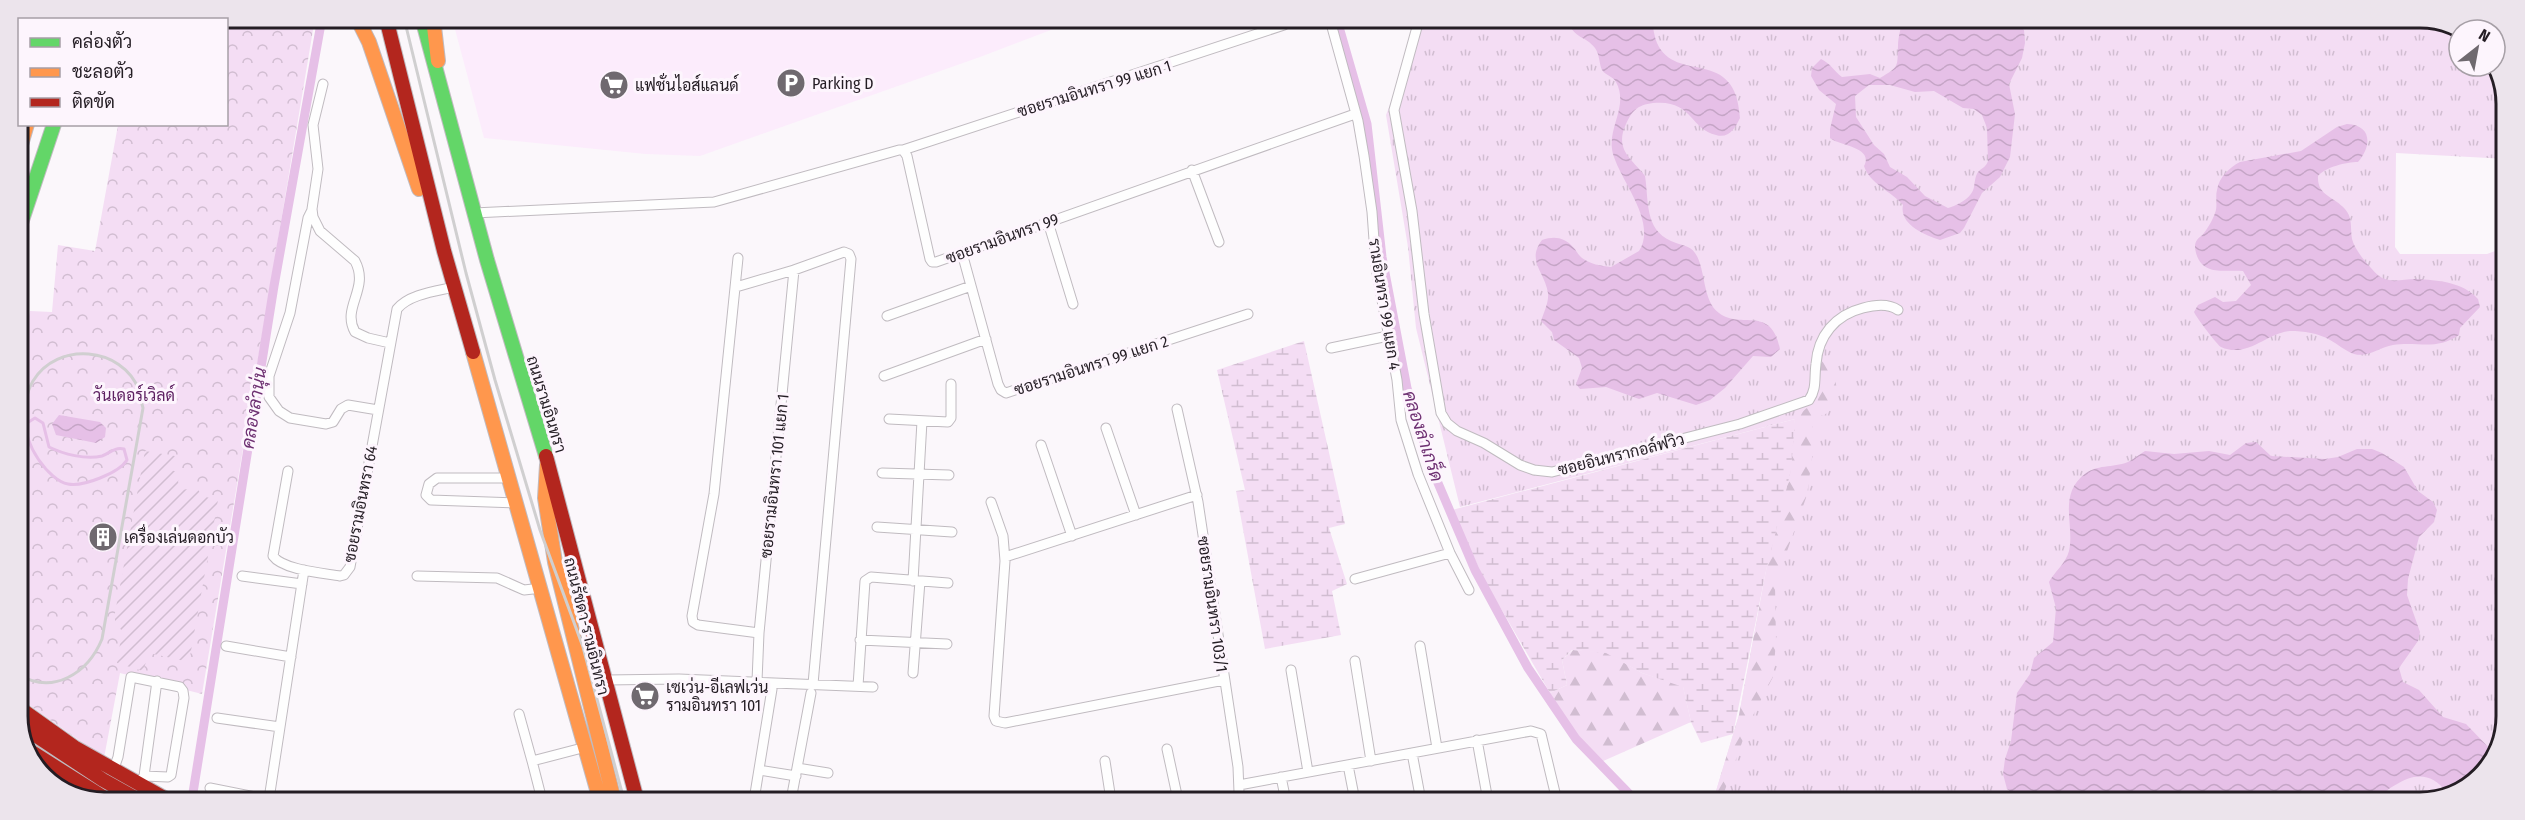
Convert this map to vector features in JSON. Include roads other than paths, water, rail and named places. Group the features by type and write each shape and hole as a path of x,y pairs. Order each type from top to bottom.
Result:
{"main road":[{"path":"362,29 369,42 413,172 444,251"},
{"path":"386,29 393,46"},
{"path":"389,29 444,251 542,588 598,792"},
{"name":"ถนนรามอินทรา","path":"425,29 474,213 525,392 547,459 635,792"},
{"path":"435,29 438,74"},
{"path":"29,199 53,126"},
{"name":"ถนนรัชดา-รามอินทรา","path":"547,459 545,485 547,522 580,668 612,792"},
{"path":"29,715 65,742 113,771 141,780 157,792"},
{"path":"31,732 124,792"},
{"path":"42,758 93,791"}],"street":[{"name":"ซอยรามอินทรา 99 แยก 1","path":"903,150 1272,29"},
{"name":"รามอินทรา 99 แยก 4","path":"1332,29 1355,114 1365,167 1376,268 1405,439 1450,554 1469,590"},
{"name":"ซอยอินทรากอล์ฟวิว","path":"1416,29 1394,110 1412,211 1424,314 1441,413 1447,423 1457,431 1484,443 1520,465 1534,470 1552,472 1740,424 1809,400 1815,392 1818,349 1822,337 1832,325 1856,310 1871,306 1892,305 1898,309"},
{"path":"323,84 313,125 318,169 312,210 308,218 290,313 269,376 269,398 279,411 290,418 326,424 333,422 341,409 348,405 378,410"},
{"name":"ซอยรามอินทรา 99","path":"903,150 909,165 930,259 936,262 1355,114"},
{"path":"474,213 714,202 903,150"},
{"path":"1192,170 1219,242"},
{"path":"312,210 315,224 320,231 355,261 358,267 360,285 350,318 355,332 368,338 390,343"},
{"path":"1048,222 1073,304"},
{"path":"736,287 844,252 849,254 851,259 812,688 793,792"},
{"name":"ซอยรามอินทรา 99 แยก 2","path":"962,253 998,384 1006,393 1248,314"},
{"path":"738,258 714,494 692,616 693,621 698,625 759,633"},
{"name":"ซอยรามอินทรา 101 แยก 1","path":"757,681 759,633 794,270"},
{"name":"ซอยรามอินทรา 64","path":"288,471 273,556 280,562 304,570 340,576 348,571 397,309 400,305 428,293 454,286"},
{"path":"887,316 971,286"},
{"path":"1331,348 1388,336"},
{"path":"884,376 986,339"},
{"path":"889,419 950,420 951,384"},
{"name":"ซอยรามอินทรา 103/1","path":"1176,409 1197,495 1239,785 1238,792"},
{"path":"913,673 917,581 916,528 922,421"},
{"path":"1106,428 1136,515"},
{"path":"1041,445 1072,536"},
{"path":"882,472 949,475"},
{"path":"510,477 437,478 429,484 426,495 431,500 517,503"},
{"path":"1005,558 1197,495"},
{"path":"991,502 1003,536 1005,558 994,716 1000,723 1224,680"},
{"path":"877,526 952,532"},
{"path":"1355,579 1450,554"},
{"path":"269,792 304,570"},
{"path":"242,576 302,584"},
{"path":"417,576 497,578 524,590 542,588"},
{"path":"858,686 865,581 871,578 948,583"},
{"path":"860,640 947,644"},
{"path":"226,646 291,657"},
{"path":"1420,646 1437,748"},
{"path":"1355,661 1371,761"},
{"path":"1291,670 1308,772"},
{"path":"113,771 118,757 132,676 157,681 180,687 183,691 184,698 171,775 141,780 157,681"},
{"path":"606,680 757,681 812,688 873,687"},
{"path":"755,792 772,690"},
{"path":"519,714 540,792"},
{"path":"217,718 280,727"},
{"path":"1239,785 1532,731 1540,734 1555,792"},
{"path":"1477,740 1486,792"},
{"path":"532,761 586,747"},
{"path":"1167,749 1176,792"},
{"path":"1412,753 1419,792"},
{"path":"1105,761 1110,792"},
{"path":"1348,765 1353,792"},
{"path":"759,770 828,773"},
{"path":"1281,777 1284,792"},
{"path":"210,788 231,792"}],"water":[{"path":"1572,29 1653,29 1657,43 1666,55 1677,62 1717,73 1728,81 1736,96 1740,118 1734,129 1725,135 1707,132 1676,105 1666,103 1647,104 1636,109 1630,116 1623,133 1622,141 1626,153 1645,176 1649,213 1656,229 1662,236 1693,250 1701,267 1710,301 1719,313 1728,318 1763,322 1776,335 1780,349 1771,357 1753,356 1725,388 1710,400 1696,405 1657,393 1639,399 1606,387 1580,389 1576,384 1582,368 1579,358 1554,340 1552,332 1541,321 1548,296 1536,260 1538,247 1542,240 1562,239 1585,260 1611,267 1639,251 1643,240 1644,228 1637,204 1618,168 1612,147 1620,92 1615,80 1602,70 1595,48"},
{"path":"1900,29 2024,30 2025,43 2022,58 2009,84 2015,114 2010,157 2000,177 1982,193 1960,233 1940,240 1920,232 1909,223 1903,212 1903,205 1867,172 1864,166 1866,160 1860,151 1830,138 1836,104 1819,90 1811,76 1812,68 1821,59 1842,77 1870,74 1880,78 1896,65","holes":["1869,85 1890,85 1915,92 1934,91 1963,108 1974,109 1982,115 1987,128 1988,161 1978,172 1973,191 1968,198 1948,208 1925,196 1907,177 1890,167 1884,154 1874,145 1856,117 1855,96"]},
{"path":"2347,124 2355,125 2365,132 2367,143 2363,156 2358,162 2326,170 2318,176 2318,183 2323,192 2348,212 2352,239 2359,254 2371,269 2383,278 2424,279 2458,285 2478,299 2480,307 2460,328 2459,335 2442,343 2393,345 2359,355 2321,336 2290,331 2282,332 2240,350 2221,347 2194,312 2198,305 2215,297 2223,302 2236,301 2251,285 2243,271 2209,269 2199,261 2196,253 2196,242 2207,229 2215,213 2216,193 2220,181 2240,162 2301,151 2337,127"},
{"path":"59,415 100,422 106,428 105,437 96,443 56,435 52,424"},
{"path":"2256,442 2271,456 2325,459 2338,457 2357,449 2372,449 2404,467 2418,491 2433,502 2437,510 2434,522 2419,537 2408,579 2407,595 2420,632 2418,641 2399,668 2403,682 2419,690 2443,717 2466,724 2489,748 2484,758 2467,776 2445,787 2442,788 2429,778 2419,777 2409,778 2385,792 2011,792 2007,789 2003,774 2011,741 2017,693 2030,674 2034,658 2053,642 2056,608 2049,582 2069,551 2069,500 2077,481 2091,470 2125,463 2145,451 2174,454 2209,451 2230,455 2246,443"},
{"path":"2496,572 2496,601 2494,589"}],"waterway":[{"name":"คลองลำนุ่น","path":"193,792 274,286 320,29"},
{"name":"คลองลำเกร็ด","path":"1340,29 1367,124 1382,257 1407,388 1432,469 1475,570 1528,668 1576,739 1627,792"},
{"path":"29,440 38,460 45,468 53,476 68,484 91,481 109,474 127,460 124,449 102,456 82,457 49,447 43,423 35,418"},
{"path":"29,422 35,418"}],"railway":[{"path":"407,29 466,273 495,380 540,530 583,647 622,792"},
{"path":"29,391 33,381 44,368 57,359 89,354 104,357 119,364 131,375 139,390 143,408 102,639 88,662 68,678 44,683 29,679"}],"place":[{"name":"Parking D","path":"791,83"},
{"name":"แฟชั่นไอส์แลนด์","path":"614,85"},
{"name":"เครื่องเล่นดอกบัว","path":"103,537"},
{"name":"เซเว่น-อีเลฟเว่น รามอินทรา 101","path":"645,696"}],"park label":[{"name":"วันเดอร์เวิลด์","path":"134,395"}]}
